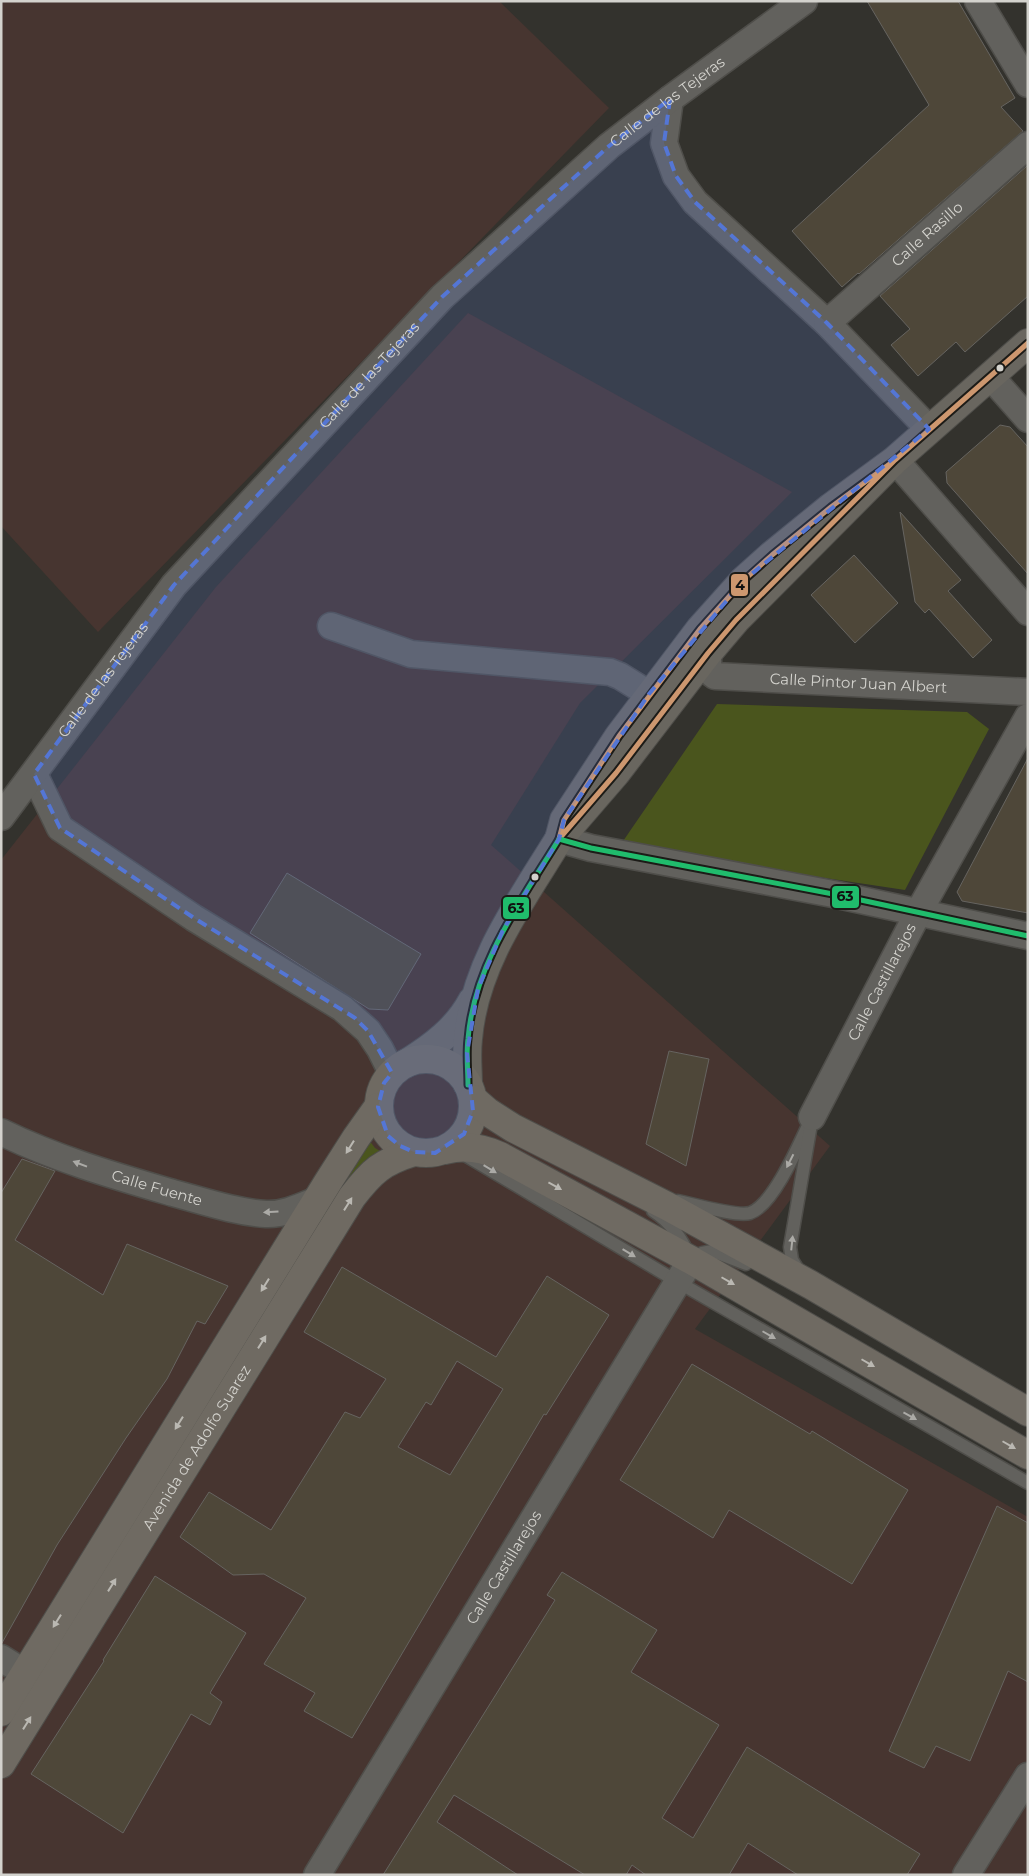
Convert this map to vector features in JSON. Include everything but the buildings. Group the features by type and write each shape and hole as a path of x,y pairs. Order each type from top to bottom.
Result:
{"main road":[{"path":"445,1150 456,1143 464,1134 470,1123 473,1111 468,1039 472,1009 478,988 489,958 503,930 559,839 616,773 708,653 736,620 895,460 1028,343"},
{"path":"559,839 564,820 619,736 700,629 744,581 772,555 816,519 895,460"},
{"path":"478,988 470,1005 450,1031 400,1068 384,1083 378,1107 381,1122 388,1136 400,1146 414,1152 430,1154 455,1148 472,1148 495,1154 684,1271 1028,1456"},
{"path":"400,1068 421,1059 435,1060 449,1065 460,1073 471,1092 488,1112 513,1128 811,1284 1022,1411"},
{"name":"Avenida de Adolfo Suarez","path":"1,1712 317,1200 378,1107"},
{"name":"Avenida de Adolfo Suarez","path":"1,1764 352,1197 367,1178 382,1165 414,1152"}],"street":[{"name":"Calle de las Tejeras","path":"1,816 174,585 435,304 609,146 804,1"},
{"path":"978,1 1028,84"},
{"path":"670,99 664,143 670,164 695,202 827,323 929,429"},
{"name":"Calle Rasillo","path":"827,323 1028,145"},
{"path":"990,376 1028,419"},
{"path":"895,460 1028,612"},
{"path":"331,626 411,654 610,672 649,694"},
{"name":"Calle Pintor Juan Albert","path":"708,653 708,667 715,676 1028,692"},
{"name":"Calle Castillarejos","path":"812,1117 918,913 1028,717"},
{"path":"34,774 60,828 194,918 342,1008 368,1031 380,1049 400,1068"},
{"path":"559,839 591,848 833,894 1028,936"},
{"name":"Calle Fuente","path":"1,1132 102,1172 221,1206 268,1214 294,1209 317,1200"},
{"name":"Calle Castillarejos","path":"317,1875 684,1271"},
{"path":"1,1658 25,1673"},
{"path":"966,1875 1028,1776"}],"lane":[{"path":"642,1194 733,1213 749,1214 768,1200 812,1117"},
{"path":"811,1284 792,1260 790,1247 812,1117"},
{"path":"513,1128 656,1213 673,1227 684,1243 684,1271"},
{"path":"684,1271 702,1253 712,1251 736,1259 771,1276 972,1392 1022,1411"},
{"path":"684,1271 1028,1483"}],"highlighted area":[{"path":"670,99 664,143 676,176 695,202 827,323 929,429 743,581 649,694 564,820 559,839 503,930 478,989 467,1053 473,1111 464,1134 435,1153 414,1152 400,1146 388,1136 378,1107 384,1083 392,1073 368,1031 355,1018 194,918 60,828 34,774 174,585 442,297 609,146"}],"shaded area":[{"path":"1,1 499,1 609,108 98,632 1,526"},
{"path":"468,313 792,492 580,703 491,845 830,1146 695,1329 1028,1517 1028,1875 1,1875 1,860 216,587"}],"green space":[{"path":"717,704 967,712 989,729 905,890 619,847"},
{"path":"369,1140 375,1148 382,1152 363,1164 346,1181 365,1143"}],"transit line":[{"name":"4","path":"895,460 831,507 772,555 743,581 700,629 619,736 564,820 559,839 616,773 708,653 736,620 895,460 1028,343"},
{"name":"63","path":"468,1085 468,1039 472,1011 479,985 489,959 515,910 559,839 591,848 833,894 1028,936"}]}
